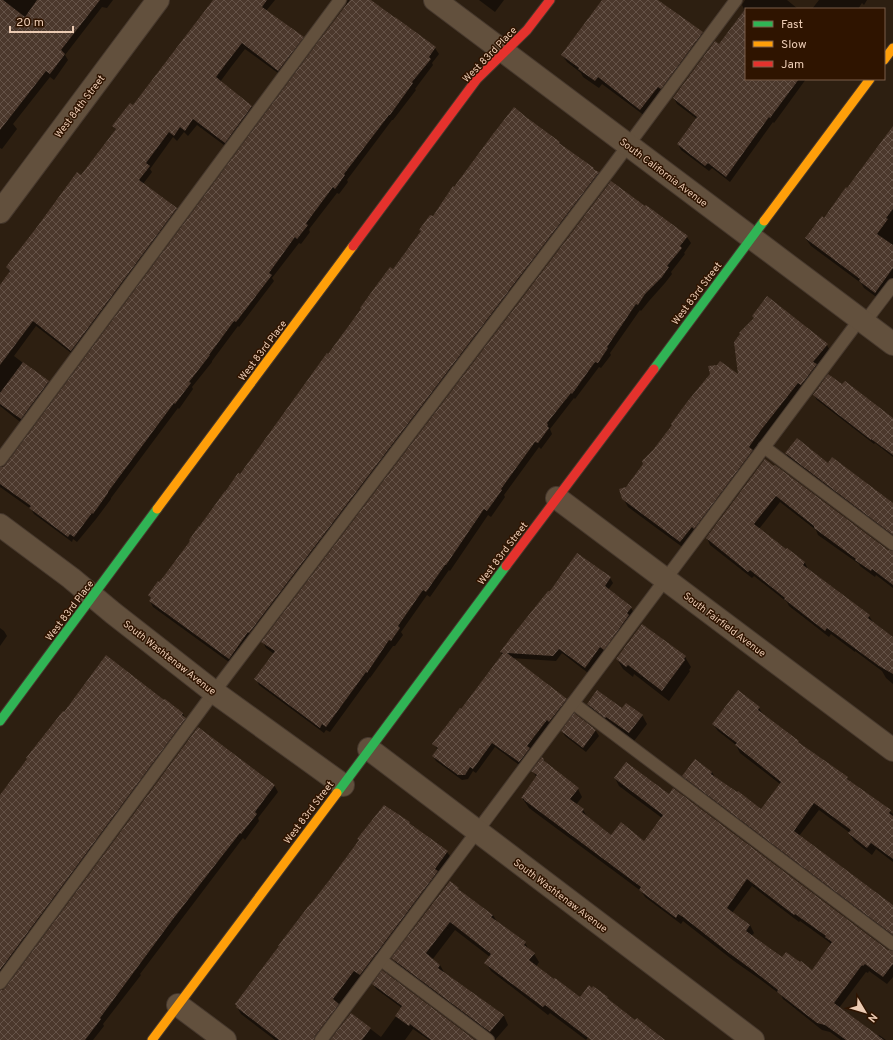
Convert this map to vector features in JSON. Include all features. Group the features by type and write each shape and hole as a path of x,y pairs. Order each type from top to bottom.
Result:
{"street":[{"name":"West 84th Street","path":"0,212 158,0"},
{"name":"South California Avenue","path":"435,0 893,344"},
{"name":"West 83rd Place","path":"0,721 477,79 527,30 550,0"},
{"path":"885,59 893,48"},
{"name":"West 83rd Street","path":"152,1040 869,80"},
{"name":"South Fairfield Avenue","path":"557,498 893,750"},
{"name":"South Washtenaw Avenue","path":"0,525 71,578 214,692 342,785"},
{"name":"South Washtenaw Avenue","path":"369,749 754,1040"},
{"path":"178,1005 225,1040"}],"lane":[{"path":"0,460 340,0"},
{"path":"0,983 214,692 736,0"},
{"path":"321,1040 764,447 862,321 893,285"},
{"path":"764,447 893,544"},
{"path":"573,703 893,944"},
{"path":"381,960 488,1040"}],"building":[{"path":"0,0 3,0 25,17 37,0 100,0 61,50 65,54 50,74 46,71 0,130"},
{"path":"213,0 267,0 262,7 304,37 278,71 242,43 216,77 252,106 225,143 193,119 185,131 180,127 174,136 169,132 146,163 150,166 139,180 177,208 71,351 33,321 0,365 0,285 10,271 6,267 77,172 81,175 116,129 112,126 130,103 133,105"},
{"path":"350,0 371,0 395,17 436,47 429,57 431,59 412,82 413,83 390,115 344,174 345,175 335,189 333,187 307,222 306,224 308,225 297,239 295,237 269,273 272,275 236,322 234,321 189,382 191,383 175,404 174,403 93,514 92,513 74,537 70,534 68,537 29,508 31,506 0,484 0,467 3,467 6,464"},
{"path":"602,0 658,0 703,32 661,89 658,87 640,110 598,77 595,81 561,55"},
{"path":"745,9 745,80 798,80 770,118 769,117 726,177 708,163 705,166 677,144 697,117 673,98 715,41 719,44"},
{"path":"514,107 560,142 559,143 594,168 593,169 599,172 249,633 248,632 229,659 149,601 151,598 148,595 190,541 189,540 238,473 240,474 390,267 393,269 421,231 419,230 430,215 433,216 453,186 454,187"},
{"path":"893,126 893,209 877,234 893,245 893,268 875,293 859,281 860,279 805,238 822,216 824,218"},
{"path":"611,181 688,236 680,246 682,248 667,266 669,267 662,277 645,294 638,305 636,304 598,363 595,362 572,394 571,393 547,423 549,428 538,443 535,442 487,511 484,509 426,592 423,590 398,626 400,628 391,641 389,640 367,673 366,672 326,727 322,724 320,728 254,679 275,651 261,642"},
{"path":"767,296 828,344 813,362 817,364 801,385 798,383 761,430 749,447 753,450 694,529 692,527 680,542 622,499 619,489 626,487 643,464 642,461 653,450 687,402 710,374 708,366 717,365 720,361 738,374 734,342 740,334 739,333 754,318 752,316"},
{"path":"23,362 49,381 21,419 0,404 0,393"},
{"path":"828,374 842,384 845,381 893,418 893,455 813,395"},
{"path":"797,438 828,463 832,457 893,503 893,535 785,453"},
{"path":"765,459 888,550 893,551 893,585 872,569 871,571 855,560 856,559 814,528 814,526 776,496 754,524 805,562 803,565 870,615 868,618 893,637 893,674 879,666 827,628 825,631 750,570 748,572 706,538"},
{"path":"577,553 611,577 605,586 632,607 627,613 629,615 604,650 600,647 585,668 559,649 553,656 507,653 567,699 549,722 547,720 527,746 530,748 519,762 492,743 473,769 470,767 465,775 458,775 432,756 438,748 432,744 460,708 461,709 503,653 500,652 548,591 550,591"},
{"path":"642,624 686,656 684,659 685,660 662,691 628,665 626,667 616,659"},
{"path":"106,655 183,713 182,715 186,718 0,970 0,795 27,759 26,758 63,711 64,712"},
{"path":"597,690 622,708 626,703 643,715 629,733 606,717 605,718 587,704"},
{"path":"738,690 760,707 758,710 799,741 798,742 848,777 847,779 891,810 889,813 893,816 893,859 871,843 867,848 848,833 851,830 814,803 794,831 893,905 893,935 682,776 695,759 712,772 711,774 737,792 738,791 761,809 781,782 735,745 737,743 712,724"},
{"path":"574,713 596,730 583,748 561,731"},
{"path":"198,727 275,785 255,812 257,814 241,834 240,833 173,919 85,1040 0,1040 0,990 3,990 6,987"},
{"path":"542,757 544,759 543,760 579,788 570,799 584,809 582,812 611,835 621,822 644,841 663,815 614,778 626,762 669,794 673,788 888,950 893,951 893,964 883,977 865,964 863,966 862,965 834,1003 884,1040 846,1040 825,1025 817,1023 777,992 778,990 683,917 678,914 676,918 639,890 641,887 521,798 537,775 531,771","holes":["747,879 794,915 795,914 826,936 825,937 832,942 812,970 786,952 782,957 746,931 750,925 727,908"]},
{"path":"384,805 410,822 409,823 448,851 435,869 438,871 360,975 354,971 333,999 339,1004 315,1036 314,1040 279,1040 236,1007 237,1006 235,1004 334,874 359,840 357,839"},
{"path":"450,881 459,888 458,889 493,915 491,917 526,942 524,945 535,953 529,960 554,979 555,978 580,997 589,985 592,988 593,986 635,1020 637,1018 665,1040 591,1040 545,1005 543,1007 484,963 491,954 450,922 426,953 440,965 438,968 504,1015 490,1032 391,958"},
{"path":"382,970 475,1040 431,1040 410,1024 409,1026 395,1016 402,1006 372,984"},
{"path":"351,1013 371,1028 362,1040 330,1040"}],"traffic: fast":[{"path":"654,369 764,221"},
{"path":"0,721 157,509"},
{"path":"337,793 506,566"}],"traffic: slow":[{"path":"885,59 893,48"},
{"path":"764,221 869,80"},
{"path":"157,509 353,246"},
{"path":"152,1040 337,793"}],"traffic: jam":[{"path":"353,246 477,79 527,30 550,0"},
{"path":"506,566 654,369"}]}
